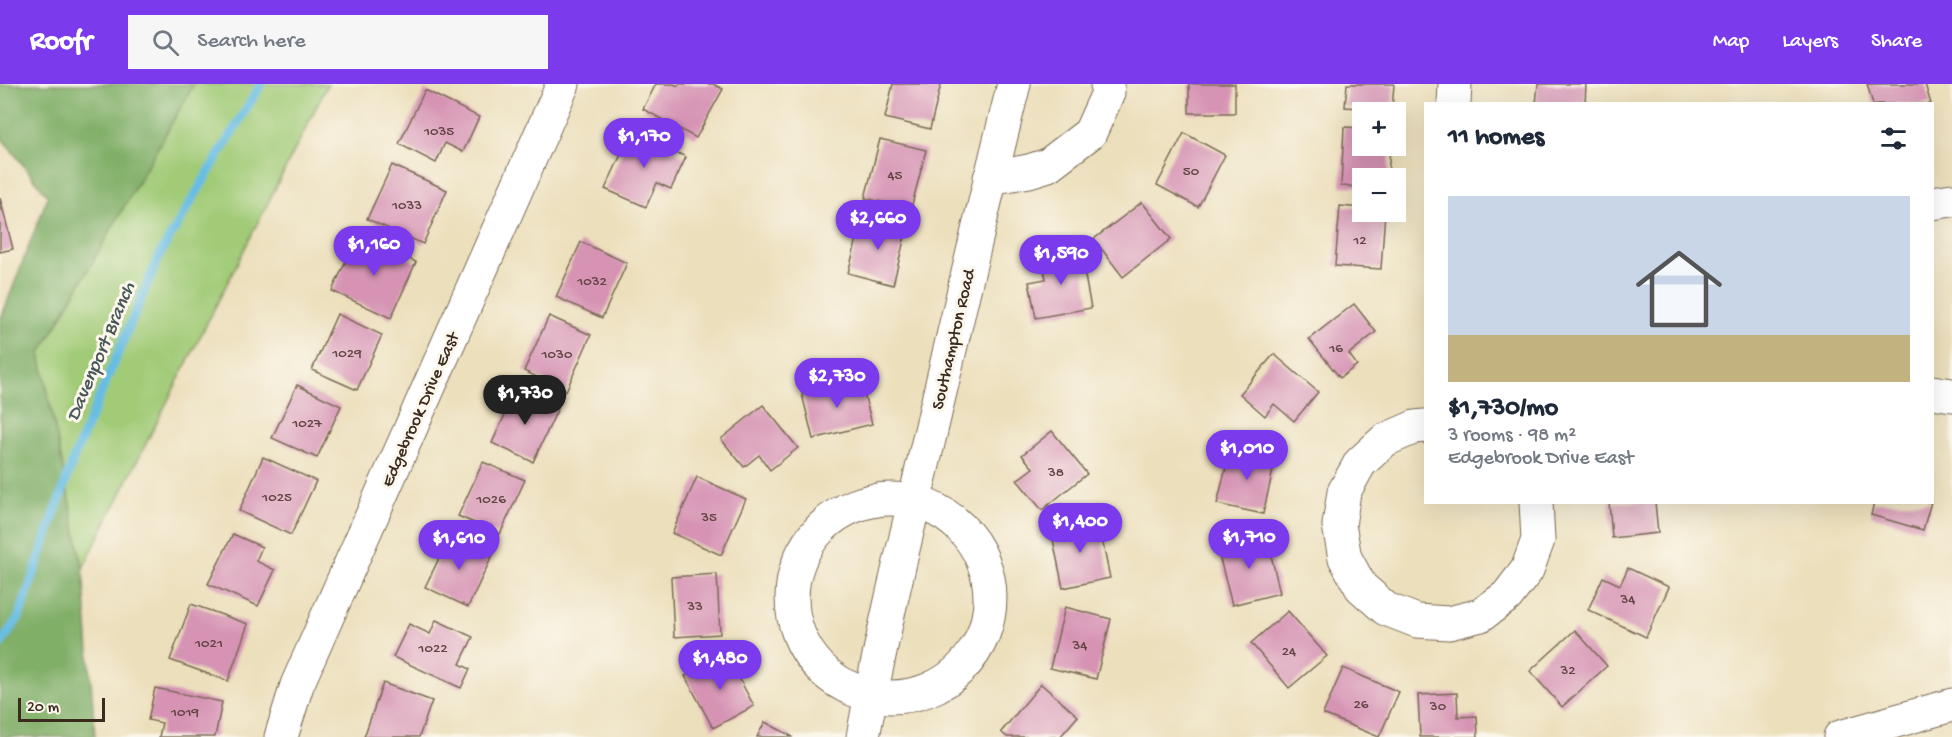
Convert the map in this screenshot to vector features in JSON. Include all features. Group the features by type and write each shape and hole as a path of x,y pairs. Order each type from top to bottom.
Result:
{"street":[{"name":"Edgebrook Drive East","path":"281,737 297,685 563,84"},
{"name":"Southampton Road","path":"863,737 914,501 1014,84"},
{"path":"990,178 1048,165 1090,133 1108,93 1107,84"},
{"path":"1454,102 1455,84"},
{"path":"1934,202 1952,200"},
{"path":"1934,392 1952,395"},
{"path":"1424,426 1415,427 1384,440 1360,463 1344,492 1339,525 1345,558 1361,587 1386,609 1417,621 1449,623 1480,615 1507,596 1527,570 1538,540 1536,504"},
{"path":"883,499 914,501 946,514 971,537 987,568 991,602 986,625 983,636 965,665 938,686 905,696 871,695 841,684 811,656 800,638 792,608 794,576 806,547 826,523 852,506 883,499"},
{"path":"1840,737 1952,705"}],"green space":[{"path":"0,84 194,84 40,354 83,568 95,737 0,737 0,321 48,196 0,136"},
{"path":"194,84 328,84 83,568 40,354"}],"building":[{"path":"656,84 678,86 679,84 713,84 723,89 696,138 643,109"},
{"path":"893,84 941,84 930,129 885,118"},
{"path":"1189,84 1235,84 1235,113 1189,113"},
{"path":"1347,84 1394,84 1393,102 1352,102 1352,107 1345,107"},
{"path":"1538,84 1586,84 1585,102 1536,102"},
{"path":"1867,84 1925,84 1930,102 1872,102"},
{"path":"425,90 479,117 463,152 445,143 436,163 399,144"},
{"path":"1344,127 1352,127 1352,156 1389,156 1389,168 1352,168 1352,187 1341,186"},
{"path":"632,131 686,157 671,189 657,183 646,207 605,189"},
{"path":"1184,133 1225,155 1198,207 1157,185"},
{"path":"880,139 926,150 911,209 865,198"},
{"path":"392,165 447,190 423,244 367,219"},
{"path":"0,198 13,249 0,252"},
{"path":"1142,202 1171,239 1123,277 1094,239"},
{"path":"1340,206 1352,207 1352,222 1384,222 1381,269 1335,266"},
{"path":"863,216 907,228 893,285 848,273"},
{"path":"358,235 416,262 391,318 332,291"},
{"path":"581,242 627,263 602,318 556,297"},
{"path":"1080,250 1091,308 1036,318 1029,282 1046,279 1042,257"},
{"path":"1354,304 1376,332 1349,354 1357,365 1340,378 1309,339"},
{"path":"337,314 382,335 357,390 312,370"},
{"path":"549,316 591,335 566,391 524,371"},
{"path":"1274,354 1318,392 1294,421 1274,404 1265,416 1240,394"},
{"path":"860,378 872,424 813,439 802,394"},
{"path":"297,385 341,406 317,458 272,438"},
{"path":"517,389 558,408 533,462 492,443"},
{"path":"763,405 798,448 770,470 759,455 744,467 721,439"},
{"path":"1052,431 1087,474 1042,510 1017,480 1033,468 1022,455"},
{"path":"1231,447 1276,457 1263,514 1217,504"},
{"path":"263,457 316,481 291,535 239,511"},
{"path":"483,462 525,480 500,534 458,516"},
{"path":"697,477 746,499 721,555 672,533"},
{"path":"1609,504 1655,504 1658,533 1612,538"},
{"path":"1874,504 1930,504 1923,530 1871,515"},
{"path":"1098,520 1110,578 1063,588 1051,530"},
{"path":"233,534 262,547 256,561 275,570 258,606 208,584"},
{"path":"451,534 493,554 468,607 425,587"},
{"path":"1266,534 1280,593 1232,605 1217,547"},
{"path":"1628,568 1669,587 1646,637 1588,610 1603,577 1620,585"},
{"path":"717,574 720,634 674,637 671,577"},
{"path":"191,604 248,624 228,681 170,660"},
{"path":"1065,607 1111,619 1096,679 1050,668"},
{"path":"1288,611 1327,656 1289,688 1251,643"},
{"path":"436,620 473,637 460,664 470,669 461,688 393,657 409,624 430,634"},
{"path":"1575,630 1607,666 1562,707 1530,671"},
{"path":"726,654 754,706 713,728 685,676"},
{"path":"1343,668 1399,692 1379,737 1323,714"},
{"path":"383,683 432,701 419,737 364,737"},
{"path":"1041,684 1078,716 1060,737 1007,737 1001,732"},
{"path":"155,688 222,702 215,737 159,737 162,723 148,720"},
{"path":"1457,693 1458,717 1477,716 1478,737 1420,737 1418,695"},
{"path":"765,722 793,737 757,737"}],"waterway":[{"name":"Davenport Branch","path":"0,645 19,617 74,457 160,254 261,84"}]}
